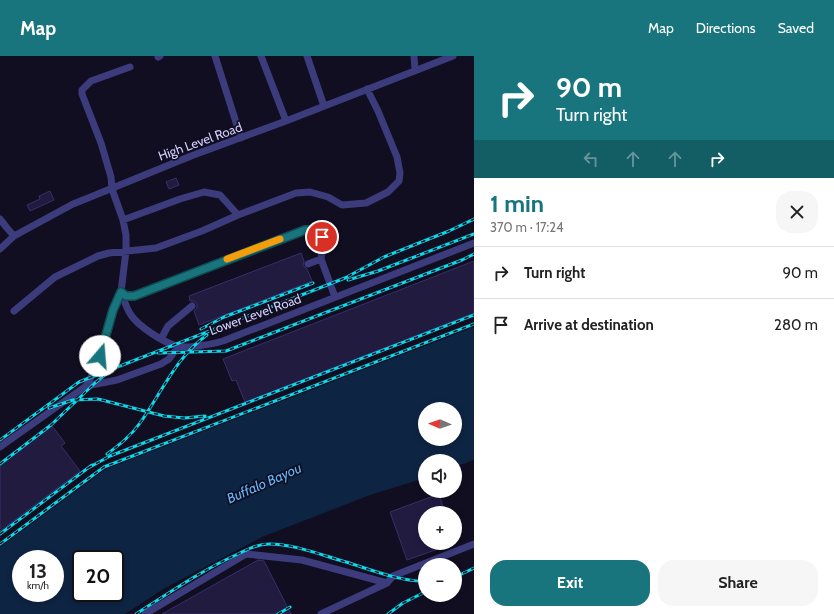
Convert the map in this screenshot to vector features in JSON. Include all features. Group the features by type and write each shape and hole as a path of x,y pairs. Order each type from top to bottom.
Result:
{"lane":[{"path":"215,56 241,138"},
{"path":"261,56 286,121"},
{"path":"307,56 324,106"},
{"path":"414,56 415,70"},
{"name":"High Level Road","path":"0,249 14,236 74,204 163,166 286,121 453,56"},
{"path":"86,386 100,356 113,310 121,292 126,251 126,235 123,220 112,189 111,177 101,143 82,94 82,90 90,81 130,67"},
{"path":"14,311 55,278 98,256 156,248 296,193 310,192 328,197 342,205 366,203 388,192 399,181 400,173 397,157 367,89"},
{"path":"123,220 180,199 204,192 220,195 238,215"},
{"path":"0,219 14,236"},
{"path":"121,292 126,296 134,296 308,229 317,232 322,237 323,245 321,259 335,296"},
{"name":"Lower Level Road","path":"178,347 223,341 474,243"},
{"path":"308,264 321,259"},
{"path":"0,447 86,386 117,380 161,364 169,359 178,347 161,339 131,316 121,292"},
{"path":"161,339 168,326 192,306"},
{"path":"321,614 387,583 393,576 474,544"},
{"path":"146,614 246,554 302,560 387,583"}],"water":[{"name":"Buffalo Bayou","path":"474,327 474,460 462,464 462,454 418,454 418,480 370,495 262,537 165,588 125,614 0,614 0,547 106,469"}],"building":[{"path":"176,178 179,185 169,189 166,182"},
{"path":"50,191 54,200 30,211 27,205 40,199 39,196"},
{"path":"301,253 304,261 303,265 307,269 312,281 199,325 194,311 197,308 197,305 194,301 190,301 189,296"},
{"path":"474,261 474,313 245,402 236,380 232,381 223,359"},
{"path":"52,426 65,443 61,446 80,471 0,531 0,465"},
{"path":"428,498 440,498 443,506 418,506 418,550 435,550 407,560 390,512"},
{"path":"258,560 264,561 291,614 162,614"}],"railway":[{"path":"0,440 79,382 345,278 384,257 449,231 474,219"},
{"path":"348,280 378,271 474,234"},
{"path":"158,353 226,351 462,260 474,254"},
{"path":"201,329 224,317 313,283"},
{"path":"88,468 110,456 474,315"},
{"path":"0,544 104,467 474,324"},
{"path":"107,454 133,432 178,364 196,344 207,335"},
{"path":"0,464 51,425 106,374"},
{"path":"49,408 73,400 98,399 164,416 184,418 205,416"},
{"path":"0,534 92,465"},
{"path":"136,614 212,567 249,549 265,544 279,544 298,548 396,577 418,581"},
{"path":"462,574 474,568"},
{"path":"388,614 403,603 418,596"},
{"path":"278,614 290,607"}],"slow traffic":[{"path":"227,259 280,239"}],"route":[{"path":"100,356 113,310 121,292 126,296 134,296 308,229 315,230 322,237"}]}
